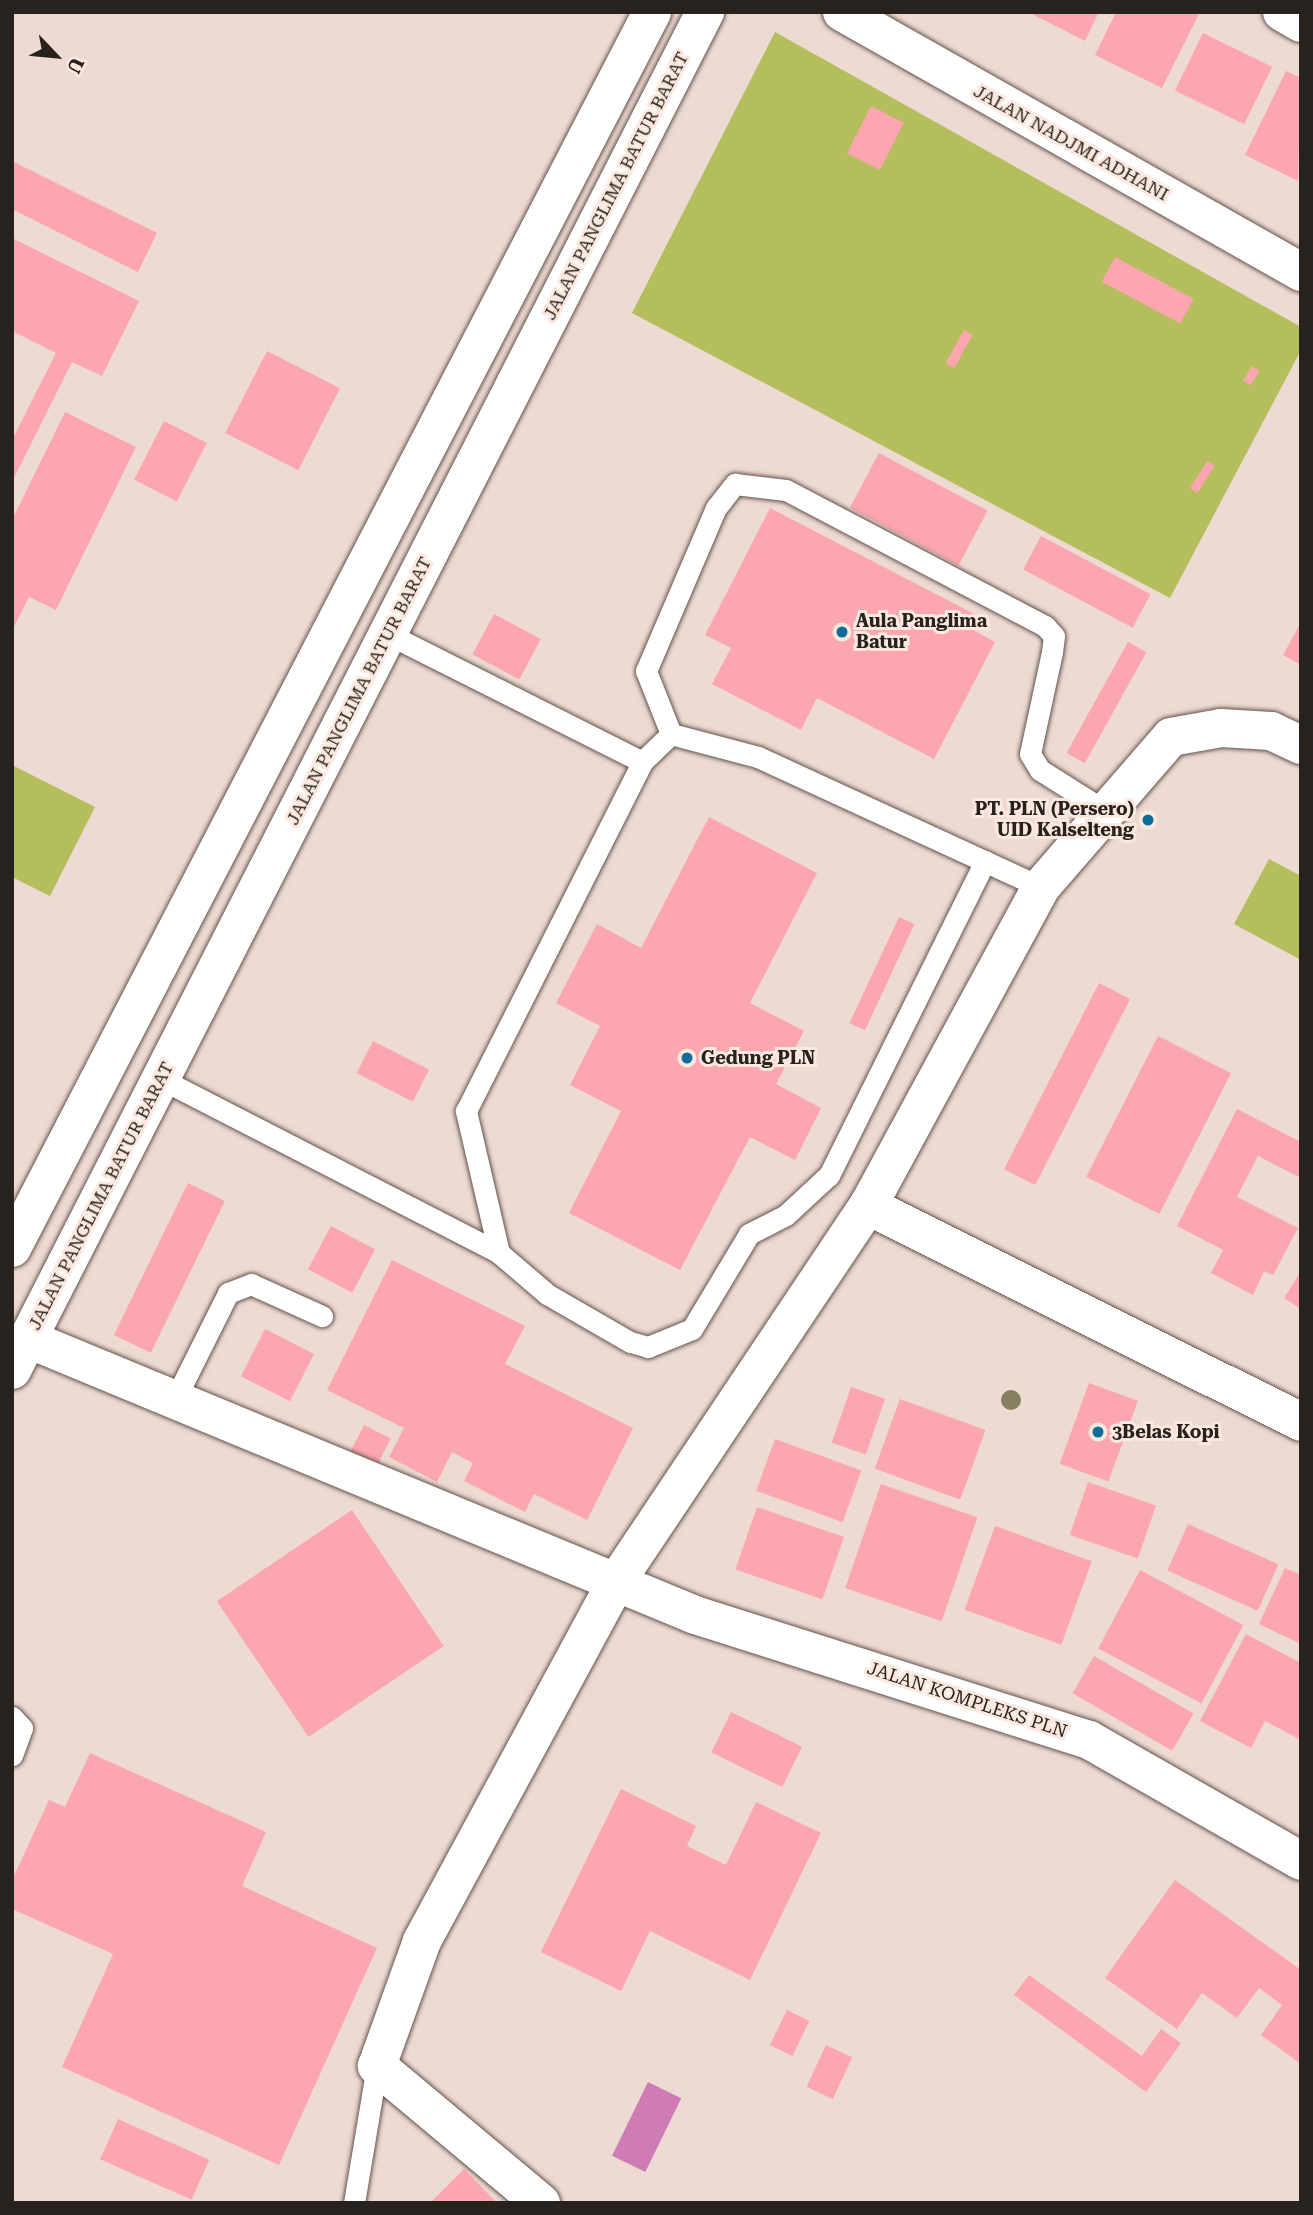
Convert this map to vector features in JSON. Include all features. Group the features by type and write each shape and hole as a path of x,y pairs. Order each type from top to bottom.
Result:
{"street":[{"path":"12,1248 346,613 653,12"},
{"name":"JALAN PANGLIMA BATUR BARAT","path":"20,1354 705,12"},
{"name":"JALAN NADJMI ADHANI","path":"842,12 1301,272"},
{"path":"1282,12 1301,23"},
{"path":"541,227 583,251"},
{"path":"346,613 388,634"},
{"path":"541,2203 377,2066 422,1941 615,1582 868,1206 1041,887 1102,809 1171,737 1221,728 1271,731 1301,744"},
{"path":"868,1206 1301,1422"},
{"name":"JALAN KOMPLEKS PLN","path":"20,1354 174,1399 695,1615 1089,1740 1301,1861"}],"lane":[{"path":"671,734 646,671 716,508 735,484 786,489 1045,626 1054,636 1030,754 1040,770 1102,809"},
{"path":"388,634 642,762"},
{"path":"499,1254 466,1111 642,762 671,734"},
{"path":"671,734 758,757 1041,887"},
{"path":"161,1080 499,1254 547,1294 630,1342 648,1347 692,1329 749,1234 786,1214 829,1175 985,861"},
{"path":"174,1399 228,1293 251,1284 322,1316"},
{"path":"12,1717 22,1728 12,1755"},
{"path":"354,2203 377,2066"}],"green space":[{"path":"775,32 1301,327 1301,350 1170,598 632,313"},
{"path":"12,765 95,807 50,896 12,877"},
{"path":"1269,859 1301,876 1301,960 1234,924"}],"shaded area":[{"path":"648,2082 681,2098 645,2172 612,2156"}],"building":[{"path":"1028,12 1099,12 1085,41"},
{"path":"1116,12 1200,12 1162,88 1095,55"},
{"path":"1203,33 1272,67 1244,124 1175,91"},
{"path":"1286,71 1301,78 1298,181 1245,155"},
{"path":"871,106 904,123 880,170 847,153"},
{"path":"12,161 157,233 138,272 12,209"},
{"path":"12,238 139,301 102,376 72,362 12,482 12,440 56,353 12,331"},
{"path":"1115,257 1194,299 1180,324 1102,282"},
{"path":"964,330 973,335 954,368 946,363"},
{"path":"267,351 340,388 298,470 225,433"},
{"path":"1252,366 1260,371 1251,385 1243,380"},
{"path":"65,412 136,447 56,610 29,597 12,631 12,520"},
{"path":"164,421 207,443 177,502 134,480"},
{"path":"879,453 988,511 958,565 850,508"},
{"path":"1207,461 1215,466 1198,493 1190,488"},
{"name":"Aula Panglima Batur","path":"770,508 980,617 973,630 995,642 934,759 817,698 801,730 712,684 731,648 705,635"},
{"path":"1041,536 1150,594 1133,628 1023,570"},
{"path":"494,614 541,639 519,679 472,655"},
{"path":"1301,622 1301,665 1283,655"},
{"path":"1128,642 1146,652 1085,763 1066,753"},
{"name":"Gedung PLN","path":"709,817 817,873 750,1003 804,1031 776,1084 821,1108 795,1160 750,1137 680,1270 569,1213 621,1111 570,1085 600,1026 556,1003 597,924 641,948"},
{"path":"899,917 914,924 865,1030 850,1023"},
{"path":"1099,983 1130,999 1035,1185 1004,1169"},
{"path":"1158,1036 1231,1073 1159,1214 1086,1177"},
{"path":"373,1041 429,1070 413,1102 357,1073"},
{"path":"1237,1109 1301,1142 1299,1177 1258,1156 1237,1197 1298,1228 1273,1275 1264,1271 1253,1295 1211,1273 1223,1250 1177,1226"},
{"path":"188,1183 225,1201 151,1353 114,1335"},
{"path":"331,1226 375,1249 352,1293 308,1269"},
{"path":"392,1260 525,1326 505,1364 633,1428 587,1520 534,1494 525,1512 464,1481 473,1463 452,1452 437,1482 389,1457 404,1428 327,1390"},
{"path":"1301,1271 1301,1309 1284,1298"},
{"path":"265,1329 314,1354 290,1401 241,1376"},
{"name":"3Belas Kopi","path":"1089,1383 1138,1401 1108,1482 1060,1464"},
{"path":"851,1387 885,1399 866,1455 832,1443"},
{"path":"900,1399 986,1430 960,1500 875,1469"},
{"path":"364,1425 391,1439 372,1475 345,1462"},
{"path":"775,1439 861,1470 843,1522 756,1491"},
{"path":"1088,1482 1156,1505 1138,1558 1070,1535"},
{"path":"881,1484 977,1517 942,1621 845,1588"},
{"path":"757,1507 844,1537 823,1599 736,1569"},
{"path":"352,1510 444,1646 309,1737 217,1601"},
{"path":"1188,1524 1278,1564 1258,1611 1167,1571"},
{"path":"995,1526 1092,1561 1061,1645 965,1610"},
{"path":"1285,1568 1301,1575 1299,1643 1259,1624"},
{"path":"1140,1570 1243,1625 1202,1704 1098,1649"},
{"path":"1246,1634 1301,1663 1301,1740 1265,1721 1251,1748 1200,1721"},
{"path":"1094,1656 1194,1714 1172,1751 1072,1693"},
{"path":"731,1712 802,1747 782,1787 711,1752"},
{"path":"90,1753 266,1832 242,1886 377,1948 279,2165 62,2067 113,1954 12,1909 12,1880 49,1800 65,1807"},
{"path":"621,1789 696,1826 687,1846 726,1865 756,1802 821,1833 750,1980 650,1931 621,1991 541,1952"},
{"path":"1175,1880 1301,1970 1301,2064 1261,2035 1282,2005 1259,1988 1237,2018 1202,1993 1177,2029 1105,1978"},
{"path":"1029,1975 1142,2056 1161,2029 1181,2043 1146,2092 1014,1995"},
{"path":"787,2010 809,2021 792,2056 770,2045"},
{"path":"826,2045 852,2057 833,2099 807,2087"},
{"path":"118,2119 209,2160 191,2200 100,2159"},
{"path":"464,2169 497,2203 430,2203"}],"place":[{"name":"Aula Panglima Batur","path":"842,632"},
{"name":"PT. PLN (Persero) UID Kalselteng","path":"1148,820"},
{"name":"Gedung PLN","path":"687,1058"},
{"name":"3Belas Kopi","path":"1098,1432"}]}
